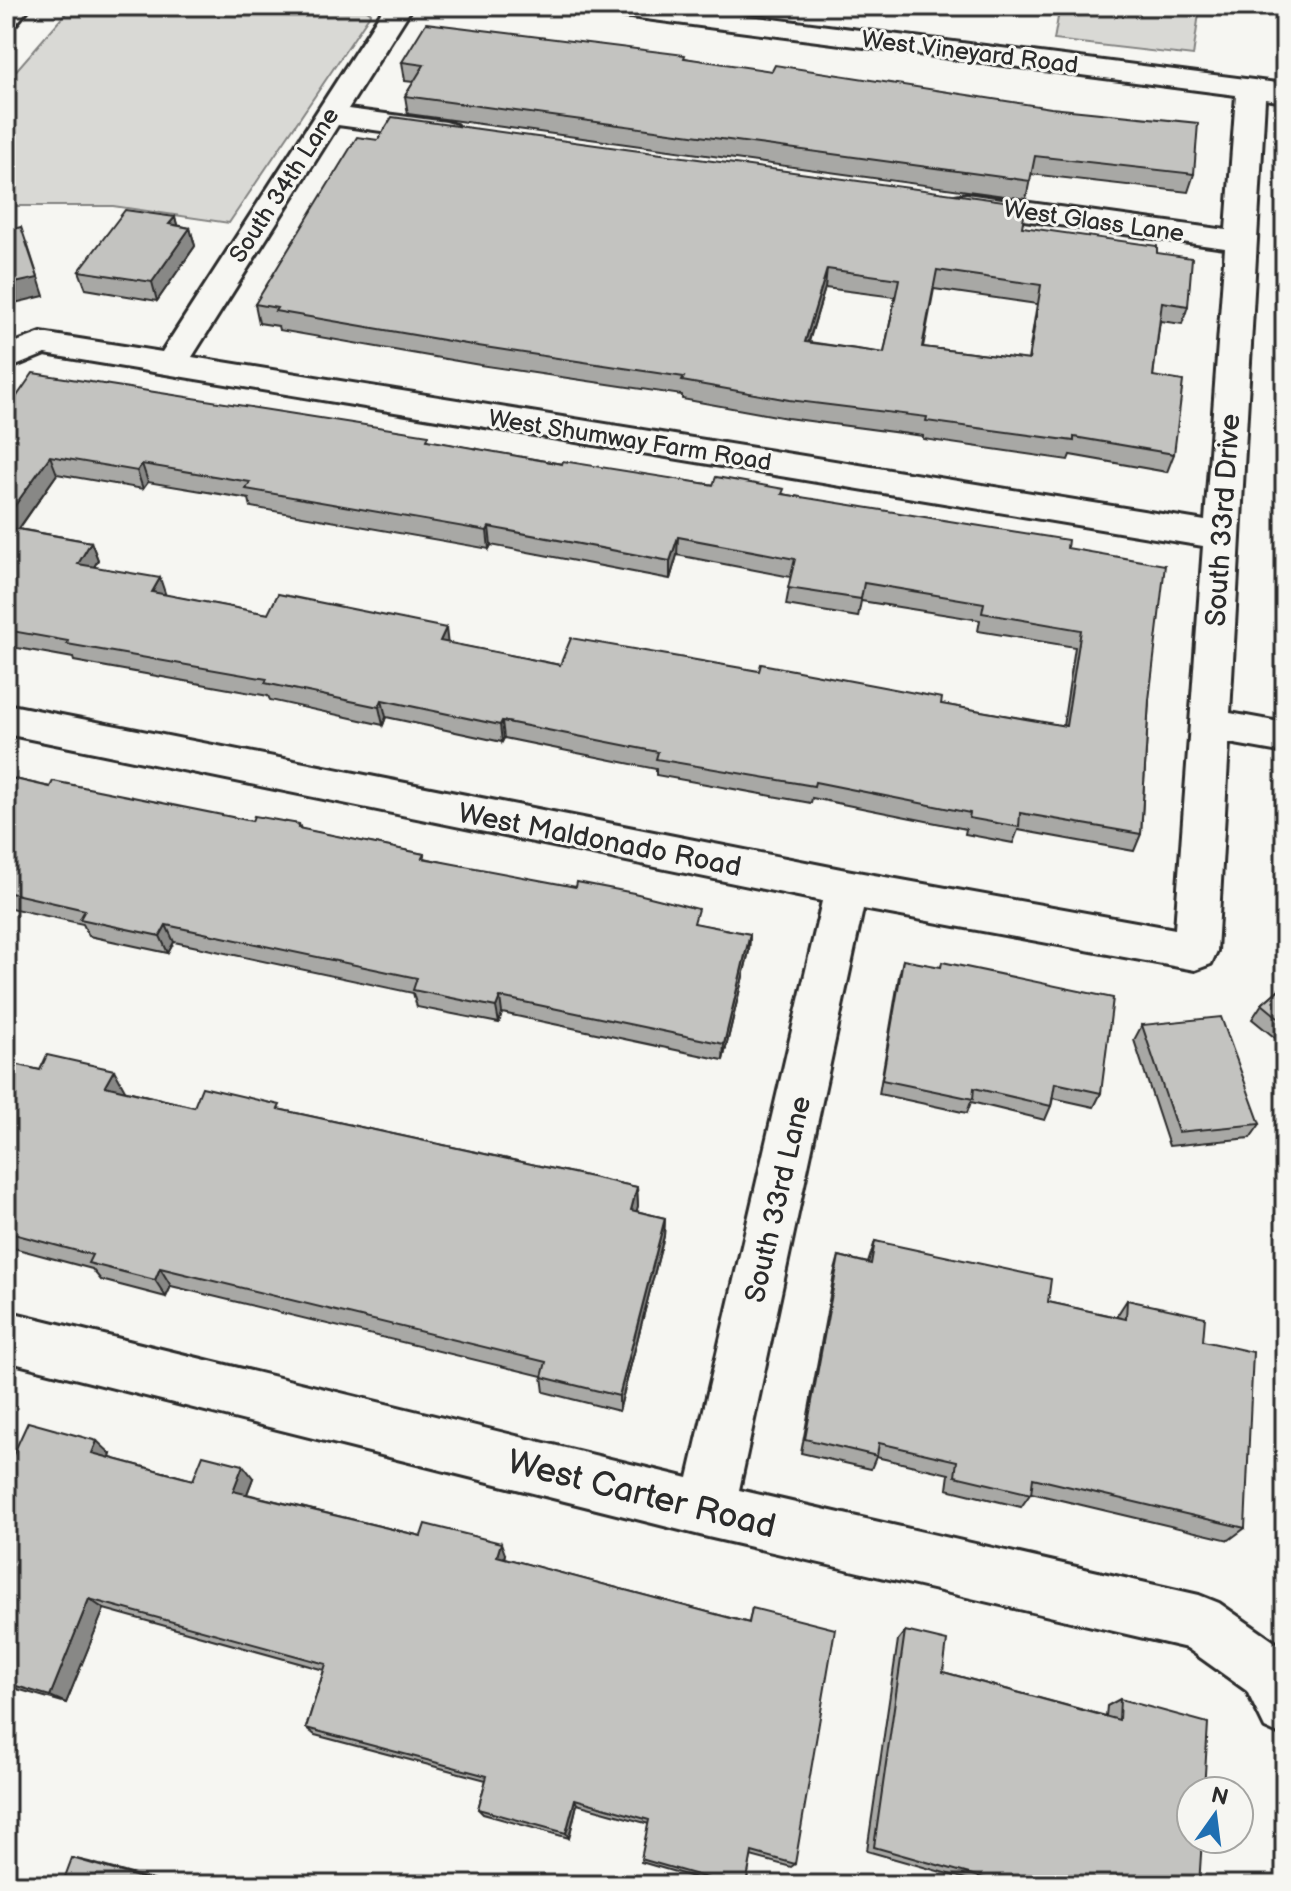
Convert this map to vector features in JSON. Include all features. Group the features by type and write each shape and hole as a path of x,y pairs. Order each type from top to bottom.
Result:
{"street":[{"path":"6,18 17,6"},
{"name":"South 34th Lane","path":"170,365 399,6"},
{"name":"West Vineyard Road","path":"607,6 1268,90"},
{"name":"South 33rd Drive","path":"1195,951 1241,241 1268,90"},
{"path":"330,115 471,134"},
{"name":"West Glass Lane","path":"942,200 1241,241"},
{"name":"West Shumway Farm Road","path":"6,359 41,343 1220,536"},
{"name":"West Maldonado Road","path":"6,719 846,888 1195,951"},
{"path":"1208,724 1285,738"},
{"name":"South 33rd Lane","path":"708,1510 846,888"},
{"name":"West Carter Road","path":"10,1346 1199,1623 1276,1690"}],"shaded area":[{"path":"72,6 362,6 371,13 229,223 113,206 6,206 6,82"},
{"path":"1060,6 1200,6 1193,56 1054,40"}],"building":[{"path":"426,23 685,55 684,58 772,71 775,65 1051,108 1198,123 1194,174 1035,156 1030,181 405,96 424,65 402,62"},
{"path":"392,117 1026,204 1022,227 1157,246 1157,253 1192,258 1188,306 1162,302 1153,376 1183,381 1174,454 1074,437 1074,441 926,421 927,417 789,400 682,381 684,377 478,346 275,311 277,308 255,304 357,137 378,140","holes":["827,269 899,279 884,353 805,342","937,270 1041,285 1029,360 922,347"]},
{"path":"125,210 175,217 169,224 190,228 152,282 79,271"},
{"path":"21,227 38,278 6,285 6,231"},
{"path":"33,373 429,435 427,440 562,464 563,461 713,485 716,477 784,489 782,494 1068,540 1067,548 1165,565 1149,700 1141,834 1020,813 1019,827 969,818 970,813 815,782 814,786 656,759 658,752 502,721 500,725 382,700 379,707 265,683 267,679 67,644 68,641 6,630 6,527 91,542 78,564 160,578 152,592 268,614 278,594 446,628 440,641 560,665 571,638 759,671 761,664 942,698 941,704 1066,726 1081,630 982,613 984,603 864,583 861,599 788,588 795,559 678,537 670,561 489,527 487,531 246,489 250,482 142,464 137,471 50,456 6,518 6,412"},
{"path":"6,777 50,787 53,781 252,821 254,816 299,824 298,828 424,854 422,858 576,887 577,882 698,909 694,923 750,934 724,1044 500,997 496,1007 413,990 417,978 166,925 160,936 80,919 85,910 6,892"},
{"path":"903,960 941,967 942,962 1113,998 1101,1093 1055,1083 1051,1106 974,1088 973,1099 882,1080"},
{"path":"1285,984 1285,1023 1262,1004"},
{"path":"1221,1017 1260,1124 1178,1132 1142,1025"},
{"path":"47,1055 114,1070 105,1086 194,1107 202,1087 280,1105 278,1109 637,1187 631,1210 665,1218 619,1396 542,1377 546,1362 160,1268 155,1280 88,1263 92,1255 6,1232 6,1062 40,1070"},
{"path":"875,1241 1051,1279 1048,1302 1126,1319 1127,1300 1205,1317 1203,1341 1253,1352 1245,1528 1033,1478 1031,1494 955,1476 957,1461 879,1443 877,1456 805,1439 839,1256 871,1264"},
{"path":"28,1422 97,1441 92,1453 193,1480 203,1455 243,1465 233,1491 421,1536 425,1524 501,1543 497,1556 749,1623 752,1608 835,1629 795,1864 752,1852 746,1885 732,1885 641,1859 649,1820 575,1799 566,1833 478,1809 487,1776 306,1728 326,1664 89,1599 50,1696 6,1683 6,1470"},
{"path":"905,1631 947,1641 943,1672 1119,1720 1120,1699 1208,1723 1205,1775 1175,1775 1175,1855 1201,1855 1199,1885 1008,1885 874,1847"},
{"path":"72,1858 166,1885 62,1885"}]}
